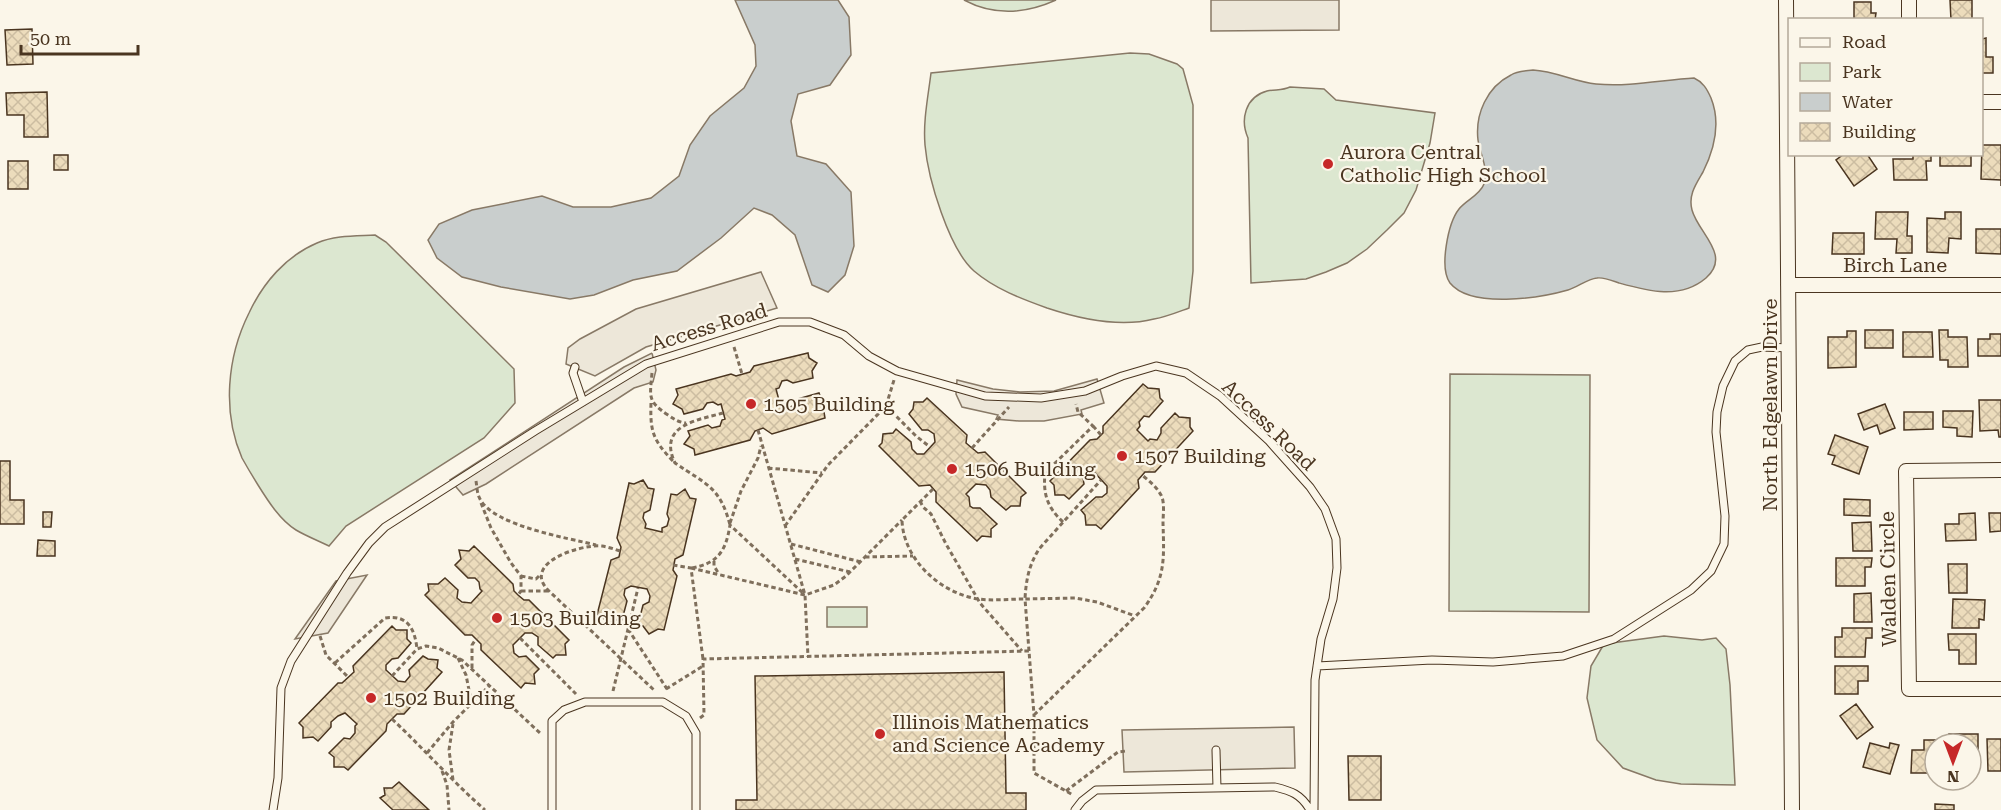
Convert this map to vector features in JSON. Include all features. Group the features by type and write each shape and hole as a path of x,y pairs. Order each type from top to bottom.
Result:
{"street":[{"name":"North Edgelawn Drive","path":"1786,0 1792,810"},
{"path":"1909,0 1909,18"},
{"path":"1983,102 2001,102"},
{"name":"Birch Lane","path":"1788,285 2001,285"},
{"name":"Walden Circle","path":"2001,470 1906,471 1909,689 2001,688"}],"lane":[{"name":"Access Road","path":"273,810 278,778 281,688 291,661 347,573 369,543 385,527 474,469 646,364 779,322 810,322 844,335 869,356 897,371 986,396 1041,398 1085,391 1122,376 1156,366 1186,373 1228,404 1269,441 1310,487 1325,509 1336,539 1337,568 1333,599 1321,639 1317,666 1313,713 1314,794 1312,810"},
{"path":"1317,666 1432,660 1493,662 1563,656 1614,639 1691,590 1711,571 1724,544 1725,516 1716,432 1717,412 1723,386 1735,361 1748,350 1762,347 1789,348"},
{"path":"575,367 573,373 583,402"},
{"path":"552,810 550,743 552,722 564,710 585,702 663,700 686,716 696,733 696,810"},
{"path":"1216,750 1217,788"},
{"path":"1075,810 1096,790 1275,787 1294,792 1312,810"}],"path":[{"path":"730,337 742,374"},
{"path":"653,361 651,426 654,438 675,463 705,481 714,490 726,511 730,525 805,595"},
{"path":"785,526 822,473 886,406 897,371"},
{"path":"1072,393 1078,412 1101,435"},
{"path":"972,448 1017,397"},
{"path":"651,401 654,406 679,422 686,423 723,413"},
{"path":"886,406 930,447"},
{"path":"675,463 672,457 672,442 675,433 686,423"},
{"path":"1063,522 1049,507 1046,498 1045,473 1093,426"},
{"path":"758,430 805,595 808,657"},
{"path":"691,568 704,566 725,548 741,491 762,445"},
{"path":"768,468 822,473"},
{"path":"474,469 481,501 491,528 521,576 520,593 549,591"},
{"path":"1034,715 1135,616 1154,594 1161,578 1164,560 1162,497 1152,482 1142,475"},
{"path":"1082,801 1034,773 1034,715 1025,599 1027,575 1033,559 1046,539 1101,480"},
{"path":"674,565 805,595 834,585 850,572 933,489"},
{"path":"481,501 504,519 517,525 620,551"},
{"path":"920,501 931,514 978,599 1022,651"},
{"path":"902,520 913,556 931,576 954,591 978,599 1075,598 1097,602 1135,616"},
{"path":"791,544 861,562"},
{"path":"521,576 536,579 545,565 554,558 571,551 601,546"},
{"path":"865,557 913,556"},
{"path":"715,558 714,566 720,575"},
{"path":"795,559 850,572"},
{"path":"691,568 703,659 704,715 692,726"},
{"path":"541,574 542,582 549,591 663,700"},
{"path":"610,702 638,588"},
{"path":"335,663 386,618 393,616 408,622 412,627 417,649"},
{"path":"318,618 326,655 348,677"},
{"path":"628,629 667,689"},
{"path":"520,638 585,702"},
{"path":"472,670 472,645 476,639"},
{"path":"392,676 417,649 426,646 438,648 458,658 550,743"},
{"path":"703,659 1029,651"},
{"path":"458,658 466,675 472,705"},
{"path":"663,700 667,689 703,666"},
{"path":"428,753 489,686"},
{"path":"392,719 428,753 453,782 485,810"},
{"path":"453,723 450,750 453,782"},
{"path":"1066,791 1118,752 1126,752"},
{"path":"440,767 447,784 449,810"}],"green space":[{"path":"964,0 1056,0 1033,8 998,11"},
{"path":"1130,53 1149,54 1177,64 1183,69 1193,105 1193,271 1189,308 1163,317 1127,323 1073,316 1038,305 1000,288 974,271 956,247 941,212 930,176 925,145 925,127 931,73"},
{"path":"1290,87 1324,89 1336,100 1435,113 1430,143 1416,190 1404,213 1367,249 1347,263 1306,279 1251,283 1248,138 1244,124 1246,110 1254,98 1260,94"},
{"path":"375,235 386,242 514,369 515,403 484,438 346,526 329,546 300,532 285,521 266,497 242,458 232,422 230,404 232,366 242,330 255,302 268,281 286,263 295,255 324,240 346,236"},
{"path":"1450,374 1590,375 1589,612 1449,611"},
{"path":"827,607 867,607 867,627 827,627"},
{"path":"1664,636 1702,640 1716,638 1726,649 1735,785 1681,784 1656,780 1623,768 1597,740 1587,698 1591,666 1604,644"}],"shaded area":[{"path":"1211,0 1339,0 1339,30 1211,31"},
{"path":"761,272 777,308 646,347 595,376 566,364 568,348 580,339 636,309"},
{"path":"652,353 656,370 653,382 634,388 486,484 463,495 450,480 624,367"},
{"path":"1097,379 1104,403 1081,410 1082,414 1044,421 996,419 998,415 962,407 956,394 957,380 993,389 1020,392 1054,391"},
{"path":"367,575 328,633 295,639 336,581"},
{"path":"1294,727 1295,768 1124,772 1122,730"}],"water":[{"path":"735,0 838,0 849,17 851,55 830,85 798,94 791,121 797,156 826,164 851,192 854,246 845,275 828,292 812,285 795,235 772,215 754,208 721,238 677,271 633,280 594,295 570,299 501,287 462,277 437,258 428,240 439,224 472,210 542,196 573,207 611,207 651,198 679,176 690,145 710,116 744,88 756,66 755,45"},
{"path":"1533,70 1596,84 1634,84 1694,78 1704,86 1714,107 1716,126 1713,145 1707,163 1693,190 1691,205 1695,219 1715,252 1716,261 1706,278 1686,289 1664,292 1597,278 1556,293 1506,299 1473,296 1460,291 1450,283 1445,267 1445,257 1451,224 1459,209 1484,184 1485,167 1478,140 1478,130 1484,102 1503,80 1516,73"}],"building":[{"path":"1950,0 1972,0 1972,18 1951,18"},
{"path":"1854,2 1871,2 1871,13 1876,13 1875,18 1854,18"},
{"path":"32,29 33,64 7,65 5,30"},
{"path":"1986,38 1986,57 1993,57 1993,73 1983,73 1983,39"},
{"path":"47,92 48,137 24,137 24,115 7,115 6,93"},
{"path":"1983,145 2001,145 2001,180 1981,179"},
{"path":"54,155 68,155 68,170 54,170"},
{"path":"1841,156 1868,156 1877,169 1854,186 1836,160"},
{"path":"1913,156 1931,156 1931,161 1926,161 1927,180 1894,180 1893,159 1913,159"},
{"path":"1940,156 1971,156 1971,166 1940,166"},
{"path":"8,161 28,161 28,189 8,189"},
{"path":"1876,212 1908,212 1907,236 1912,236 1912,253 1896,253 1897,239 1875,239"},
{"path":"1945,212 1961,212 1961,239 1949,238 1948,253 1927,252 1927,218 1945,219"},
{"path":"1976,229 2001,229 2001,254 1976,253"},
{"path":"1833,233 1864,233 1864,254 1832,254"},
{"path":"1865,330 1893,330 1893,348 1865,348"},
{"path":"1939,330 1948,330 1948,337 1967,337 1968,367 1948,367 1948,360 1940,360"},
{"path":"1847,331 1856,331 1856,367 1828,368 1828,337 1847,337"},
{"path":"1903,332 1932,332 1933,357 1903,357"},
{"path":"1990,334 2001,334 2001,356 1978,356 1978,339 1990,339"},
{"name":"1505 Building","path":"808,353 809,358 817,363 812,371 813,378 793,383 787,380 782,381 776,389 780,404 784,403 790,407 795,405 798,399 819,393 828,404 824,412 825,418 772,434 763,428 755,431 750,440 695,455 694,449 684,444 690,436 688,431 708,425 712,428 720,426 722,420 725,419 721,404 713,402 707,403 703,409 684,414 682,409 673,404 678,395 676,389 731,374 736,376 750,372 754,366"},
{"name":"1507 Building","path":"1143,384 1148,388 1159,389 1160,398 1163,401 1149,417 1144,416 1139,422 1140,426 1137,430 1148,441 1157,440 1161,428 1175,413 1179,417 1190,418 1190,427 1193,431 1155,472 1145,472 1138,480 1139,488 1101,529 1096,525 1086,525 1085,515 1081,510 1096,497 1102,497 1107,493 1107,486 1095,473 1089,473 1083,478 1084,484 1069,499 1064,495 1055,495 1054,485 1050,481 1090,440 1097,439 1103,433 1103,426"},
{"name":"1506 Building","path":"927,398 967,435 966,443 978,453 985,452 1026,493 1021,497 1020,506 1011,506 1006,510 991,497 986,485 976,484 966,494 969,497 970,506 980,508 997,524 991,529 991,537 982,536 977,541 936,502 936,492 930,485 919,486 879,446 882,443 883,434 893,433 896,429 911,442 912,449 917,454 924,454 935,442 934,434 928,430 922,430 909,414 914,402 923,402"},
{"path":"1979,400 2001,400 2001,437 1999,437 1998,430 1980,431"},
{"path":"1885,404 1895,428 1880,434 1877,425 1864,430 1858,414"},
{"path":"1943,411 1973,411 1972,437 1957,436 1957,428 1943,427"},
{"path":"1904,412 1933,412 1933,429 1904,430"},
{"path":"1835,435 1868,447 1859,474 1832,464 1835,456 1828,454"},
{"path":"0,461 10,461 10,500 24,500 24,524 0,524"},
{"path":"643,480 648,488 654,489 650,510 644,513 645,528 662,532 662,528 667,526 671,494 677,495 685,489 690,498 696,499 683,555 675,559 673,570 677,576 664,630 658,629 649,634 643,626 638,625 643,605 649,602 650,596 647,589 631,586 625,589 624,595 627,601 622,620 608,624 602,616 597,615 611,560 619,557 621,547 617,538 629,483 634,484"},
{"path":"1844,499 1870,500 1870,516 1844,515"},
{"path":"43,512 52,512 51,527 43,527"},
{"path":"1975,513 1976,540 1946,541 1945,524 1959,524 1959,514"},
{"path":"1989,513 2001,513 2001,531 1990,532"},
{"path":"1871,522 1872,551 1853,551 1852,523"},
{"path":"38,540 55,541 55,556 37,556"},
{"name":"1503 Building","path":"474,546 513,584 514,591 518,595 524,600 529,600 569,640 565,644 566,655 556,655 553,658 538,645 538,637 532,633 525,633 513,645 514,653 519,657 526,656 539,669 534,674 535,684 525,683 521,688 481,650 481,644 472,635 465,635 425,595 429,591 428,584 438,584 445,578 458,590 457,598 462,602 471,603 482,591 479,582 475,578 468,578 455,565 461,559 459,550 469,551"},
{"path":"1836,558 1872,558 1871,567 1865,567 1865,586 1836,586"},
{"path":"1948,564 1967,564 1967,593 1949,593"},
{"path":"1871,593 1872,622 1854,622 1854,594"},
{"path":"1953,599 1985,600 1984,620 1979,619 1979,628 1952,628"},
{"name":"1502 Building","path":"392,626 396,630 407,630 407,639 411,643 398,658 392,659 386,665 386,670 398,681 405,682 410,676 409,670 423,656 438,660 437,668 442,672 404,714 397,714 387,724 386,731 348,770 344,767 334,767 334,757 329,753 344,738 350,739 355,733 357,724 345,713 338,716 318,741 313,737 303,738 303,727 299,723 338,683 342,683 354,672 353,666"},
{"path":"1842,628 1872,628 1872,638 1866,638 1865,657 1835,657 1835,637 1842,637"},
{"path":"1948,634 1976,634 1976,664 1959,664 1959,650 1949,650"},
{"path":"1835,666 1868,666 1868,681 1858,681 1858,694 1835,694"},
{"name":"Illinois Mathematics and Science Academy","path":"1004,672 1006,793 1026,793 1026,810 736,810 736,800 757,800 755,676"},
{"path":"1856,704 1873,727 1857,739 1840,716"},
{"path":"1987,739 2001,739 2001,771 1988,771"},
{"path":"1870,743 1889,748 1890,743 1899,745 1890,774 1863,767"},
{"path":"1912,750 1923,750 1923,773 1911,773"},
{"path":"1348,756 1381,756 1381,800 1349,800"},
{"path":"399,782 429,810 393,810 380,798 385,795 384,788 392,788"},
{"path":"1935,804 1954,805 1954,810 1935,810"}],"place":[{"name":"Aurora Central Catholic High School","path":"1328,164"},
{"name":"1505 Building","path":"751,404"},
{"name":"1507 Building","path":"1122,456"},
{"name":"1506 Building","path":"952,469"},
{"name":"1503 Building","path":"497,618"},
{"name":"1502 Building","path":"371,698"},
{"name":"Illinois Mathematics and Science Academy","path":"880,734"}]}
